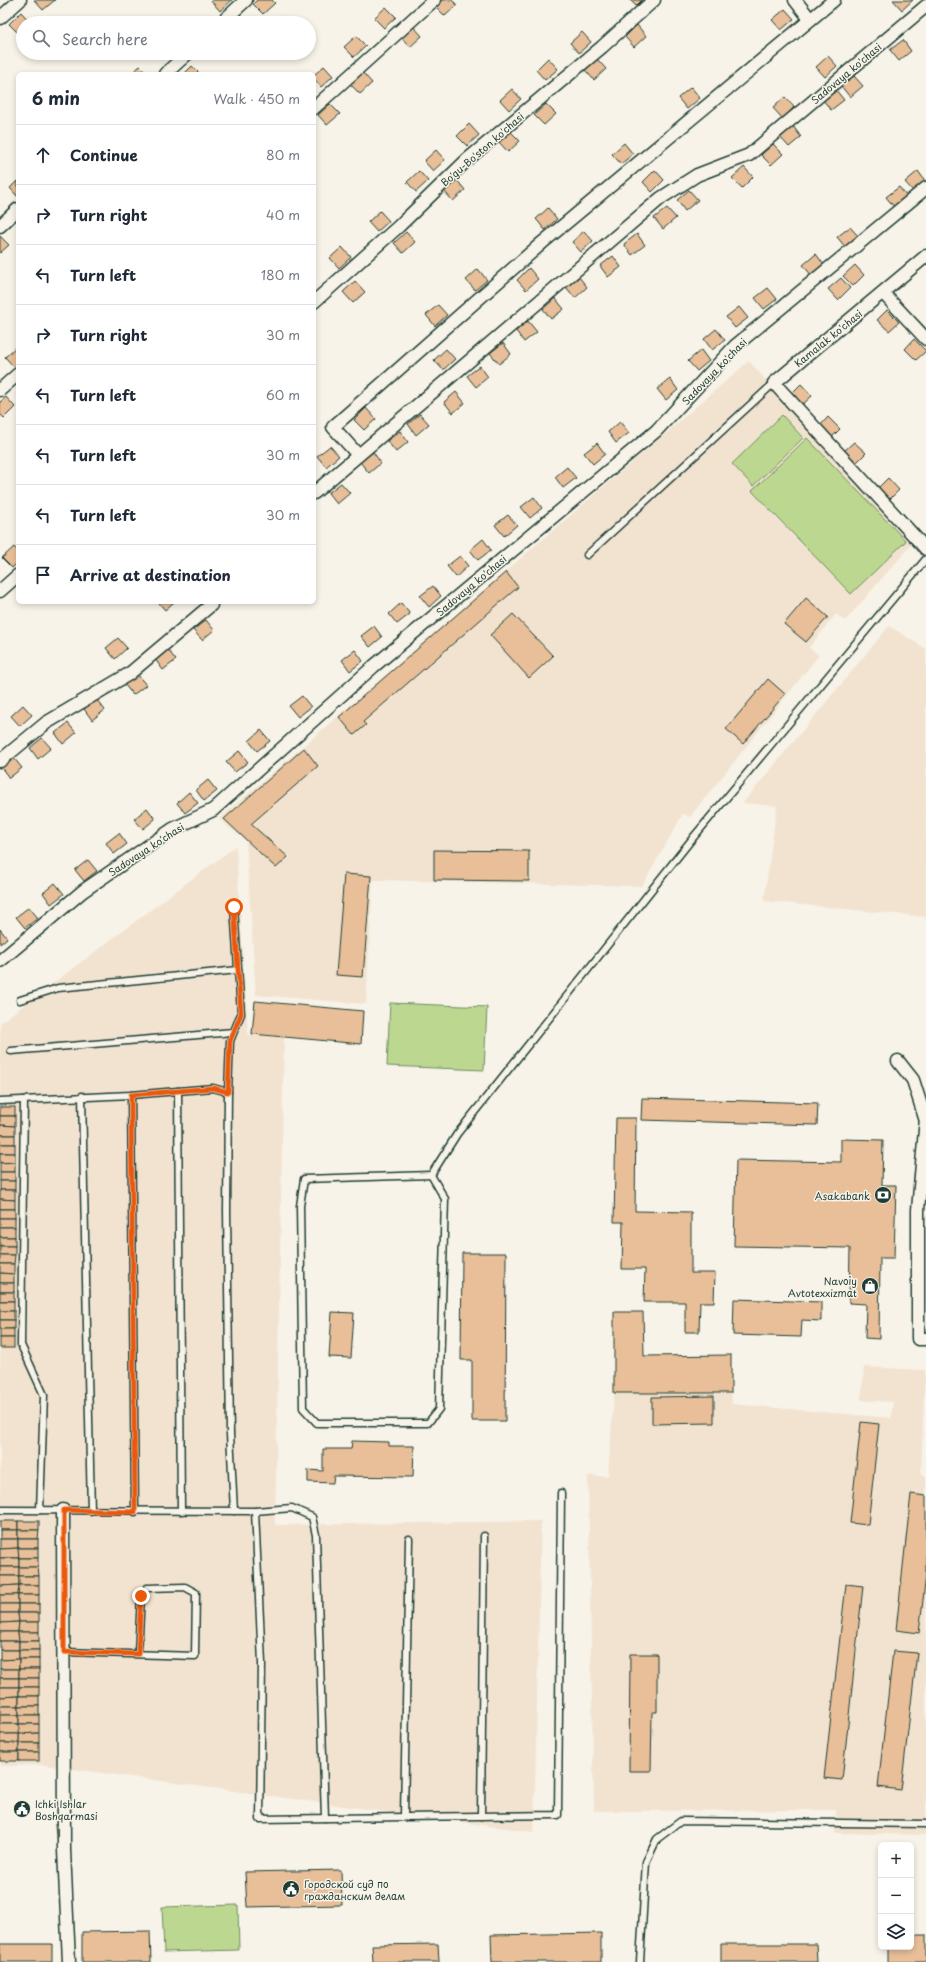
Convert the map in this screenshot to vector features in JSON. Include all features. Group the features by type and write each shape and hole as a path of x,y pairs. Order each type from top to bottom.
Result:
{"street":[{"path":"0,18 20,0"},
{"path":"229,16 246,0"},
{"path":"316,106 434,0"},
{"name":"Bo'gu-Bo'ston ko'chasi","path":"316,300 399,226 468,158 602,47 654,0"},
{"path":"795,0 810,18"},
{"path":"358,455 332,427 542,243 810,18 834,0"},
{"name":"Sadovaya ko'chasi","path":"316,491 661,198 697,175 749,155 926,6"},
{"path":"167,72 180,60"},
{"name":"Sadovaya ko'chasi","path":"0,961 83,891 173,829 213,810 374,666 656,431 735,346 926,188"},
{"path":"0,226 16,211"},
{"name":"Kamalak ko'chasi","path":"774,383 926,256"},
{"path":"883,293 926,339"},
{"path":"0,390 16,376"},
{"path":"774,383 926,549"},
{"path":"0,591 16,577"},
{"path":"0,761 46,723 129,674 211,604"},
{"path":"898,1061 913,1080 926,1118 918,1210 918,1339 926,1339"},
{"path":"64,1510 64,1850 69,1962"}],"lane":[{"path":"587,555 774,383"},
{"path":"431,1175 457,1134 692,838 926,559"},
{"path":"234,907 241,1014 230,1041 228,1092 227,1211 230,1434 234,1511"},
{"path":"20,1000 58,988 238,970"},
{"path":"12,1050 233,1032"},
{"path":"0,1101 82,1096 131,1095 213,1088 228,1092"},
{"path":"178,1091 181,1511"},
{"path":"131,1095 135,1512"},
{"path":"82,1096 91,1511"},
{"path":"24,1100 21,1345 44,1395 40,1510"},
{"path":"431,1175 445,1199 439,1408 428,1423 317,1423 303,1408 300,1206 304,1179 431,1175"},
{"path":"254,1511 262,1663 260,1819 558,1815 561,1494"},
{"path":"0,1510 135,1512 254,1511 292,1508 312,1517 316,1535 325,1818"},
{"path":"481,1816 484,1536"},
{"path":"404,1817 410,1539"},
{"path":"64,1652 195,1656 196,1593 185,1587 147,1588 141,1596 138,1654"},
{"path":"640,1962 646,1862 657,1839 681,1821 926,1824"}],"shaded area":[{"path":"749,361 912,544 845,621 836,614 809,648 819,655 690,817 683,814 642,886 373,880 366,1004 256,995 246,841 219,819"},
{"path":"889,626 926,649 926,917 764,901 777,806 743,803"},
{"path":"236,846 248,1035 284,1036 275,1525 541,1521 534,1832 44,1765 0,1766 0,1023"},
{"path":"864,1367 925,1370 921,1475 926,1476 926,1835 835,1833 836,1810 594,1811 588,1476 608,1476 614,1393 731,1393 732,1404 891,1418 893,1402 861,1400"}],"green space":[{"path":"782,415 803,438 753,486 732,464"},
{"path":"807,438 906,541 851,594 752,491"},
{"path":"390,1003 487,1007 484,1070 387,1066"},
{"path":"238,1905 239,1950 164,1952 162,1907"}],"building":[{"path":"34,0 55,0 43,10"},
{"path":"232,0 220,11 211,1"},
{"path":"257,0 272,0 275,3 263,14 253,4"},
{"path":"442,0 452,0 457,5 445,16 435,6"},
{"path":"630,0 642,0 636,6"},
{"path":"893,0 913,0 902,10"},
{"path":"386,7 396,17 384,28 374,18"},
{"path":"785,9 794,19 781,30 772,20"},
{"path":"21,12 25,16 17,16"},
{"path":"16,17 16,31 9,24"},
{"path":"637,25 646,36 634,47 625,37"},
{"path":"413,26 422,36 410,47 401,37"},
{"path":"582,32 591,42 579,53 570,43"},
{"path":"356,36 366,46 354,57 344,47"},
{"path":"903,40 911,51 899,61 890,50"},
{"path":"828,56 837,66 825,77 816,67"},
{"path":"548,58 558,69 545,80 536,70"},
{"path":"597,59 606,69 594,80 585,70"},
{"path":"140,66 146,72 133,72"},
{"path":"192,66 198,72 186,72"},
{"path":"324,66 333,76 321,87 316,81 316,73"},
{"path":"363,73 372,83 360,94 350,84"},
{"path":"854,76 863,86 850,97 841,86"},
{"path":"691,87 700,98 687,109 678,98"},
{"path":"512,89 521,99 509,110 500,100"},
{"path":"835,89 844,100 831,110 823,100"},
{"path":"785,97 794,107 783,119 773,108"},
{"path":"330,104 340,114 327,125 318,115"},
{"path":"546,104 556,114 544,125 534,115"},
{"path":"469,124 479,135 467,146 457,136"},
{"path":"793,126 801,137 789,147 780,137"},
{"path":"510,131 520,141 508,152 499,142"},
{"path":"624,143 633,154 621,164 612,154"},
{"path":"773,144 783,154 771,165 761,155"},
{"path":"436,150 445,160 433,171 424,161"},
{"path":"744,167 753,177 742,188 732,178"},
{"path":"655,170 664,180 652,192 643,182"},
{"path":"419,171 428,181 416,192 407,182"},
{"path":"918,171 926,182 914,192 905,182"},
{"path":"456,179 465,190 453,201 444,191"},
{"path":"16,182 16,195 10,188"},
{"path":"899,187 908,198 895,208 886,197"},
{"path":"689,190 698,200 685,211 677,200"},
{"path":"548,208 557,219 545,230 536,219"},
{"path":"667,208 676,218 663,229 654,218"},
{"path":"380,211 389,221 377,232 368,222"},
{"path":"850,227 859,237 846,248 837,237"},
{"path":"584,231 593,241 581,252 572,242"},
{"path":"406,232 415,242 403,253 394,243"},
{"path":"637,234 645,245 632,255 624,244"},
{"path":"0,236 9,245 0,253"},
{"path":"342,247 351,257 339,268 330,258"},
{"path":"816,254 824,265 812,276 803,265"},
{"path":"613,256 621,267 608,277 600,266"},
{"path":"855,265 864,275 853,286 843,276"},
{"path":"529,268 538,279 526,290 517,280"},
{"path":"478,269 487,280 475,290 466,280"},
{"path":"579,277 587,287 575,298 566,287"},
{"path":"841,278 850,288 838,300 828,289"},
{"path":"355,281 365,292 353,303 343,292"},
{"path":"768,288 777,299 764,309 755,298"},
{"path":"555,298 564,309 551,319 543,309"},
{"path":"438,305 447,315 435,326 426,315"},
{"path":"739,307 748,318 735,328 726,317"},
{"path":"887,310 899,322 889,331 877,320"},
{"path":"528,321 537,332 524,342 516,331"},
{"path":"716,329 725,340 712,350 704,339"},
{"path":"914,339 926,351 916,360 905,349"},
{"path":"503,343 511,354 499,364 490,353"},
{"path":"16,347 16,366 14,367 5,357"},
{"path":"446,349 455,359 443,370 434,360"},
{"path":"701,350 709,361 697,371 688,361"},
{"path":"480,366 488,377 476,387 467,376"},
{"path":"670,379 678,390 666,400 657,389"},
{"path":"801,384 812,396 802,405 791,394"},
{"path":"456,392 465,403 453,413 444,402"},
{"path":"6,397 15,407 4,418 0,414 0,402"},
{"path":"366,408 376,419 364,430 354,420"},
{"path":"420,414 429,424 416,435 408,424"},
{"path":"828,417 840,429 830,439 819,427"},
{"path":"620,422 629,433 616,443 608,432"},
{"path":"400,431 408,442 396,452 387,441"},
{"path":"854,442 866,453 856,463 844,451"},
{"path":"597,443 605,454 593,464 584,453"},
{"path":"330,446 339,456 326,467 317,456"},
{"path":"373,452 381,463 369,473 360,462"},
{"path":"567,467 576,478 563,488 555,477"},
{"path":"888,478 899,490 890,499 878,488"},
{"path":"341,483 350,493 337,504 328,493"},
{"path":"534,497 542,508 530,518 521,507"},
{"path":"508,515 517,525 504,536 495,525"},
{"path":"483,539 491,550 478,560 470,550"},
{"path":"14,547 16,549 16,564 12,568 2,558"},
{"path":"460,556 468,566 456,577 447,566"},
{"path":"506,572 518,587 363,722 366,725 354,735 339,717"},
{"path":"433,586 441,596 429,607 420,596"},
{"path":"806,598 828,617 806,642 784,624"},
{"path":"401,603 410,614 397,624 389,614"},
{"path":"160,604 172,604 165,610"},
{"path":"513,614 553,656 529,678 490,635"},
{"path":"206,620 214,630 202,640 193,630"},
{"path":"374,626 382,637 370,647 361,636"},
{"path":"118,638 127,648 115,659 106,648"},
{"path":"167,649 176,660 163,670 155,659"},
{"path":"355,650 363,661 350,671 342,660"},
{"path":"137,674 146,685 133,695 124,684"},
{"path":"768,679 785,694 743,744 726,729"},
{"path":"302,696 311,707 298,717 289,706"},
{"path":"96,699 105,710 92,720 84,709"},
{"path":"23,705 32,715 20,726 11,716"},
{"path":"68,723 76,733 63,744 55,733"},
{"path":"261,730 270,741 257,751 249,741"},
{"path":"42,738 51,748 38,759 30,748"},
{"path":"304,748 318,766 251,824 288,857 276,868 224,819"},
{"path":"239,751 248,762 235,772 226,762"},
{"path":"13,757 22,768 9,778 1,767"},
{"path":"208,780 217,791 204,801 196,790"},
{"path":"189,792 198,803 185,813 177,803"},
{"path":"147,808 155,819 143,829 134,819"},
{"path":"119,833 127,844 114,854 106,843"},
{"path":"434,850 529,851 529,881 434,880"},
{"path":"88,860 97,871 84,881 75,870"},
{"path":"344,874 371,876 363,977 336,975"},
{"path":"55,883 64,894 51,904 43,893"},
{"path":"29,907 38,918 25,928 16,917"},
{"path":"0,929 7,938 0,944"},
{"path":"255,1001 363,1011 361,1044 252,1034"},
{"path":"642,1098 818,1103 817,1125 641,1120"},
{"path":"0,1107 15,1107 15,1116 0,1116"},
{"path":"0,1116 15,1116 15,1126 0,1125"},
{"path":"616,1118 636,1118 635,1211 691,1212 691,1273 715,1273 714,1302 700,1302 699,1332 685,1332 685,1302 644,1302 645,1269 622,1269 623,1222 614,1222"},
{"path":"0,1125 15,1126 15,1135 0,1135"},
{"path":"0,1135 15,1135 15,1144 0,1144"},
{"path":"841,1139 883,1140 882,1185 896,1185 894,1258 880,1258 879,1339 865,1338 866,1304 849,1303 850,1248 734,1246 736,1160 841,1162"},
{"path":"0,1144 15,1144 15,1153 0,1153"},
{"path":"0,1153 15,1153 15,1162 0,1163"},
{"path":"15,1162 15,1172 0,1172 0,1163"},
{"path":"0,1172 15,1172 15,1181 0,1181"},
{"path":"0,1181 15,1181 15,1190 0,1190"},
{"path":"0,1190 15,1190 15,1200 0,1199"},
{"path":"0,1199 15,1200 15,1209 0,1209"},
{"path":"0,1209 15,1209 15,1218 0,1218"},
{"path":"0,1218 15,1218 15,1227 0,1227"},
{"path":"0,1227 15,1227 15,1237 0,1237"},
{"path":"0,1237 15,1237 15,1246 0,1246"},
{"path":"0,1246 15,1246 15,1255 0,1255"},
{"path":"462,1253 506,1253 505,1421 472,1421 472,1360 461,1360"},
{"path":"0,1255 15,1255 14,1264 0,1264"},
{"path":"0,1264 14,1264 14,1274 0,1273"},
{"path":"0,1273 14,1274 14,1283 0,1283"},
{"path":"0,1283 14,1283 14,1292 0,1292"},
{"path":"0,1292 14,1292 14,1301 0,1301"},
{"path":"734,1299 821,1302 821,1321 802,1320 801,1337 733,1335"},
{"path":"0,1301 14,1301 14,1311 0,1311"},
{"path":"0,1311 14,1311 14,1320 0,1320"},
{"path":"332,1312 354,1313 351,1358 329,1357"},
{"path":"614,1312 643,1312 644,1356 731,1355 731,1393 614,1393"},
{"path":"0,1320 14,1320 14,1329 0,1329"},
{"path":"0,1329 14,1329 14,1338 0,1338"},
{"path":"0,1338 14,1338 14,1348 0,1348"},
{"path":"714,1396 714,1423 652,1424 652,1397"},
{"path":"861,1422 879,1424 868,1525 850,1523"},
{"path":"352,1441 389,1442 389,1446 414,1446 413,1477 334,1476 333,1483 308,1482 308,1470 323,1471 323,1449 351,1449"},
{"path":"911,1494 926,1496 926,1575 919,1633 896,1630"},
{"path":"0,1521 18,1521 18,1530 0,1530"},
{"path":"18,1521 39,1521 39,1530 18,1530"},
{"path":"0,1530 18,1530 18,1539 0,1539"},
{"path":"18,1530 39,1530 38,1539 18,1539"},
{"path":"0,1539 18,1539 18,1548 0,1549"},
{"path":"18,1539 38,1539 38,1548 18,1548"},
{"path":"18,1548 19,1558 0,1558 0,1549"},
{"path":"18,1548 38,1548 38,1558 19,1558"},
{"path":"0,1558 19,1558 19,1567 0,1567"},
{"path":"19,1558 38,1558 38,1567 19,1567"},
{"path":"0,1567 19,1567 19,1576 0,1576"},
{"path":"19,1567 38,1567 39,1576 19,1576"},
{"path":"0,1576 19,1576 19,1585 0,1586"},
{"path":"19,1576 39,1576 39,1585 19,1585"},
{"path":"846,1584 863,1586 842,1780 824,1778"},
{"path":"19,1585 18,1595 0,1595 0,1586"},
{"path":"19,1585 39,1585 39,1595 18,1595"},
{"path":"0,1595 18,1595 18,1604 0,1604"},
{"path":"18,1595 39,1595 39,1604 18,1604"},
{"path":"0,1604 18,1604 18,1613 0,1613"},
{"path":"18,1604 39,1604 39,1613 18,1613"},
{"path":"0,1613 18,1613 19,1622 0,1623"},
{"path":"18,1613 39,1613 39,1622 19,1622"},
{"path":"19,1622 18,1632 0,1632 0,1623"},
{"path":"19,1622 39,1622 39,1632 18,1632"},
{"path":"0,1632 18,1632 19,1641 0,1641"},
{"path":"18,1632 39,1632 39,1641 19,1641"},
{"path":"0,1641 19,1641 19,1650 0,1650"},
{"path":"19,1641 39,1641 39,1650 19,1650"},
{"path":"0,1650 19,1650 19,1659 0,1660"},
{"path":"19,1650 39,1650 39,1659 19,1659"},
{"path":"893,1651 917,1653 901,1790 878,1787"},
{"path":"630,1654 657,1654 657,1712 652,1712 651,1771 629,1771"},
{"path":"19,1659 19,1669 0,1669 0,1660"},
{"path":"19,1659 39,1659 39,1669 19,1669"},
{"path":"0,1669 19,1669 19,1678 0,1678"},
{"path":"19,1669 39,1669 39,1678 19,1678"},
{"path":"0,1678 19,1678 19,1687 0,1687"},
{"path":"19,1678 39,1678 39,1687 19,1687"},
{"path":"0,1687 19,1687 19,1696 0,1697"},
{"path":"19,1687 39,1687 39,1696 19,1696"},
{"path":"19,1696 19,1706 0,1706 0,1697"},
{"path":"19,1696 39,1696 39,1706 19,1706"},
{"path":"0,1706 19,1706 19,1715 0,1715"},
{"path":"19,1706 39,1706 39,1715 19,1715"},
{"path":"0,1715 19,1715 19,1724 0,1724"},
{"path":"19,1715 39,1715 39,1724 19,1724"},
{"path":"0,1724 19,1724 19,1734 0,1734"},
{"path":"19,1724 39,1724 39,1733 19,1734"},
{"path":"39,1733 39,1743 19,1743 19,1734"},
{"path":"0,1734 19,1734 19,1743 0,1743"},
{"path":"0,1743 19,1743 19,1752 0,1752"},
{"path":"19,1743 39,1743 39,1752 19,1752"},
{"path":"0,1752 19,1752 19,1761 0,1761"},
{"path":"19,1752 39,1752 39,1761 19,1761"},
{"path":"55,1824 61,1824 61,1837 56,1837"},
{"path":"341,1870 342,1905 247,1907 245,1872"},
{"path":"150,1931 151,1962 82,1962 82,1932"},
{"path":"601,1933 601,1962 492,1962 491,1935"},
{"path":"914,1935 926,1935 926,1962 888,1962 888,1950 914,1950"},
{"path":"0,1944 52,1944 52,1962 0,1962"},
{"path":"438,1944 439,1962 373,1962 372,1945"},
{"path":"721,1944 816,1944 817,1962 721,1962"}],"place":[{"name":"Asakabank","path":"883,1195"},
{"name":"Navoiy Avtotexxizmat","path":"870,1286"},
{"name":"Ichki Ishlar Boshqarmasi","path":"22,1809"},
{"name":"Городской суд по гражданским делам","path":"291,1889"}],"route":[{"path":"141,1596 138,1654 64,1652 64,1510 135,1512 131,1095 213,1088 228,1092 230,1041 241,1014 234,907"}]}
